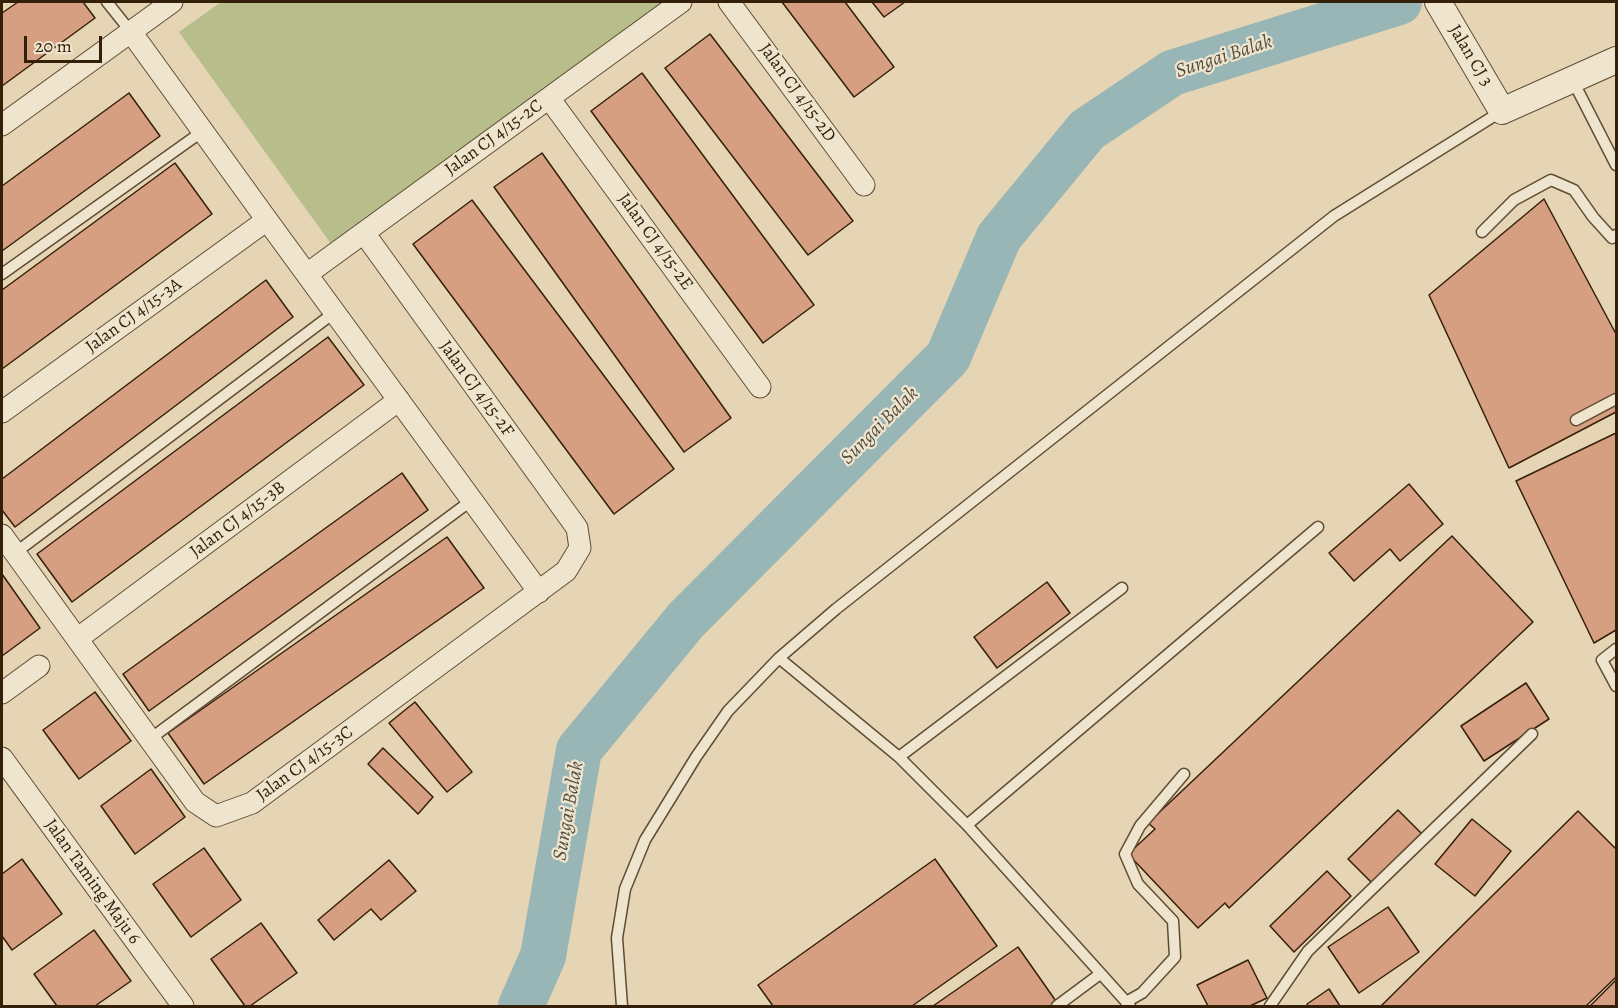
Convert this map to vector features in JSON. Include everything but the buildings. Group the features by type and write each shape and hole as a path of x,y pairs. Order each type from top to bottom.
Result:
{"street":[{"path":"2,125 172,2"},
{"name":"Jalan CJ 4/15-2C","path":"307,274 681,2"},
{"name":"Jalan CJ 4/15-2D","path":"729,2 864,185"},
{"name":"Jalan CJ 3","path":"1437,2 1502,111"},
{"path":"130,32 539,592"},
{"path":"1502,111 1617,60"},
{"name":"Jalan CJ 4/15-2E","path":"549,98 760,387"},
{"name":"Jalan CJ 4/15-3A","path":"2,412 267,220"},
{"name":"Jalan CJ 4/15-2F","path":"364,233 577,528 580,548"},
{"name":"Jalan CJ 4/15-3B","path":"77,639 399,400"},
{"name":"Jalan CJ 4/15-3C","path":"2,535 195,802 216,816 252,803 539,592 566,571 580,548"},
{"path":"2,693 39,666"},
{"name":"Jalan Taming Maju 6","path":"2,758 183,1006"}],"lane":[{"path":"107,2 130,32"},
{"path":"1571,79 1617,165"},
{"path":"622,1006 616,938 625,889 645,840 696,757 728,711 779,658 836,609 1334,216 1502,111"},
{"path":"2,274 203,131"},
{"path":"1482,232 1514,201 1551,180 1574,190 1593,217 1612,238 1617,235"},
{"path":"15,553 335,312"},
{"path":"1576,420 1617,399"},
{"path":"150,739 472,500"},
{"path":"967,825 1318,527"},
{"path":"899,757 1122,588"},
{"path":"1617,650 1602,660 1617,686"},
{"path":"779,658 899,757 967,825 1128,1004 1142,993 1174,957 1173,921 1138,884 1125,854 1140,826 1184,774"},
{"path":"1270,1006 1308,951 1532,734"},
{"path":"1057,1006 1100,974"}],"green space":[{"path":"221,2 667,2 331,244 179,32"}],"waterway":[{"name":"Sungai Balak","path":"521,1006 543,956 579,750 686,620 948,357 999,237 1087,130 1172,73 1399,2"}]}
